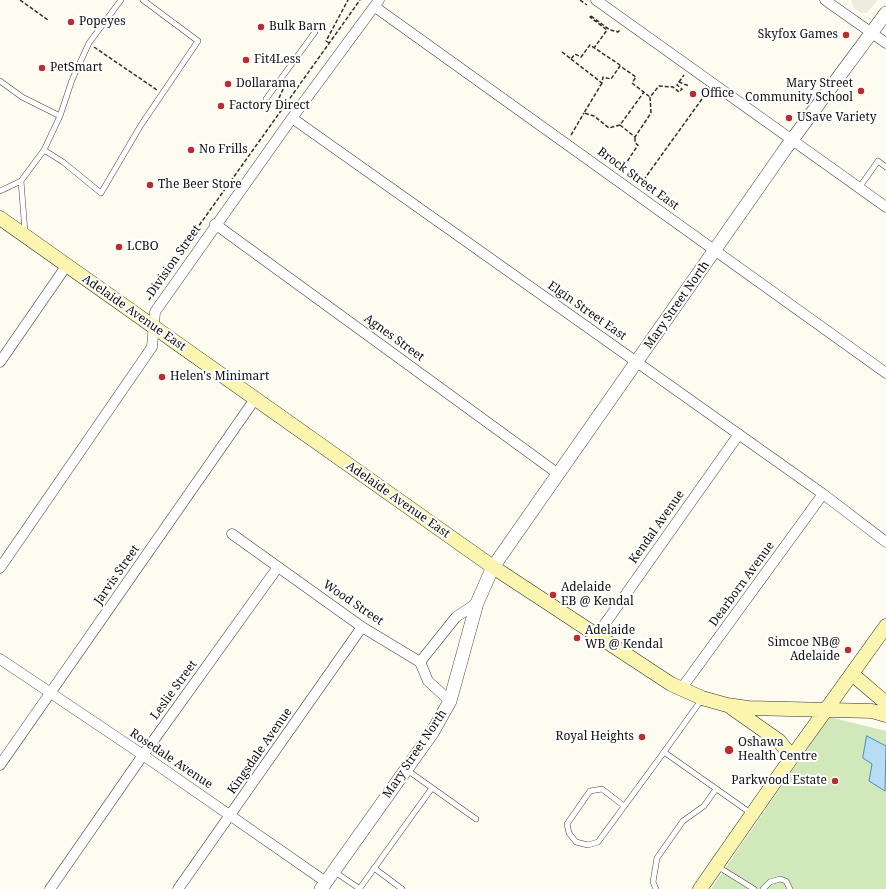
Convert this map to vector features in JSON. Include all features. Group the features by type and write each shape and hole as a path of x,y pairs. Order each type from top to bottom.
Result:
{"main road":[{"name":"Adelaide Avenue East","path":"0,218 493,567 597,636 681,689 702,698 726,705 748,708 872,711 886,715"},
{"path":"700,889 825,710 886,626"},
{"path":"852,674 886,703"},
{"path":"726,705 779,741 792,757"}],"street":[{"path":"596,0 886,207"},
{"path":"825,0 886,43"},
{"name":"Division Street","path":"0,568 152,347 155,312 292,118 377,3"},
{"name":"Brock Street East","path":"377,3 634,193 886,373"},
{"name":"Mary Street North","path":"324,886 432,732 450,701 477,603 493,567 792,140 886,13"},
{"name":"Elgin Street East","path":"292,118 739,434 823,494 886,542"},
{"name":"Agnes Street","path":"216,224 558,473"},
{"path":"0,362 67,265"},
{"name":"Jarvis Street","path":"0,765 51,694 255,399"},
{"name":"Kendal Avenue","path":"597,636 739,434"},
{"name":"Dearborn Avenue","path":"681,689 823,494"},
{"name":"Wood Street","path":"232,534 362,627 420,662"},
{"name":"Leslie Street","path":"50,889 143,755 278,567"},
{"path":"450,701 428,681 420,662 456,617 477,603"},
{"name":"Kingsdale Avenue","path":"178,889 231,816 362,627"},
{"name":"Rosedale Avenue","path":"0,659 231,816 324,886"}],"lane":[{"path":"0,191 22,181 44,150 60,116 72,80 90,43 121,0"},
{"path":"44,150 63,162 101,193 162,93 198,41 143,0"},
{"path":"266,99 315,32"},
{"path":"0,81 22,97 60,116"},
{"path":"859,188 878,161 886,167"},
{"path":"22,181 25,236"},
{"path":"624,806 602,789 590,791 567,824 569,833 576,842 588,845 598,842 664,752 702,698"},
{"path":"664,752 753,815"},
{"path":"406,770 476,819"},
{"path":"334,871 360,888 432,788"},
{"path":"656,889 653,882 657,858 683,821 704,806 716,789"},
{"path":"717,866 754,889"},
{"path":"374,868 402,889"},
{"path":"763,889 770,882 780,879 786,882 790,889"}],"path":[{"path":"20,0 48,20"},
{"path":"329,43 326,41 348,0"},
{"path":"149,300 198,227 360,0"},
{"path":"594,48 607,30 590,17 591,16 612,31 618,32 621,28"},
{"path":"90,43 162,93"},
{"path":"571,59 575,54 581,57 590,45 636,77 632,83 650,97"},
{"path":"562,52 602,83"},
{"path":"567,143 602,83 603,77 611,79 620,66"},
{"path":"624,166 638,145 635,143 635,137 651,114 650,97 659,86 673,87 679,92 682,89 677,85 685,74"},
{"path":"679,82 689,86"},
{"path":"634,193 712,84"},
{"path":"279,98 284,88"},
{"path":"584,113 590,114 609,128 620,125 644,92"},
{"path":"620,125 635,137"}],"green space":[{"name":"Parkwood Estate","path":"829,717 886,731 886,889 711,889"}],"shaded area":[{"path":"851,0 878,0 867,13 861,13 854,8"}],"water":[{"path":"867,736 886,746 885,791 869,781 872,764 863,758"}],"place":[{"name":"Popeyes","path":"71,22"},
{"name":"Bulk Barn","path":"261,27"},
{"name":"Skyfox Games","path":"846,35"},
{"name":"Fit4Less","path":"246,60"},
{"name":"PetSmart","path":"42,68"},
{"name":"Dollarama","path":"228,84"},
{"name":"Mary Street Community School","path":"861,91"},
{"name":"Office","path":"693,94"},
{"name":"Factory Direct","path":"221,106"},
{"name":"USave Variety","path":"789,118"},
{"name":"No Frills","path":"191,150"},
{"name":"The Beer Store","path":"150,185"},
{"name":"LCBO","path":"119,247"},
{"name":"Helen's Minimart","path":"162,377"},
{"name":"Adelaide EB @ Kendal","path":"553,595"},
{"name":"Adelaide WB @ Kendal","path":"577,638"},
{"name":"Simcoe NB@ Adelaide","path":"848,650"},
{"name":"Royal Heights","path":"642,737"},
{"name":"Oshawa Health Centre","path":"729,750"},
{"name":"Parkwood Estate","path":"835,781"}]}
